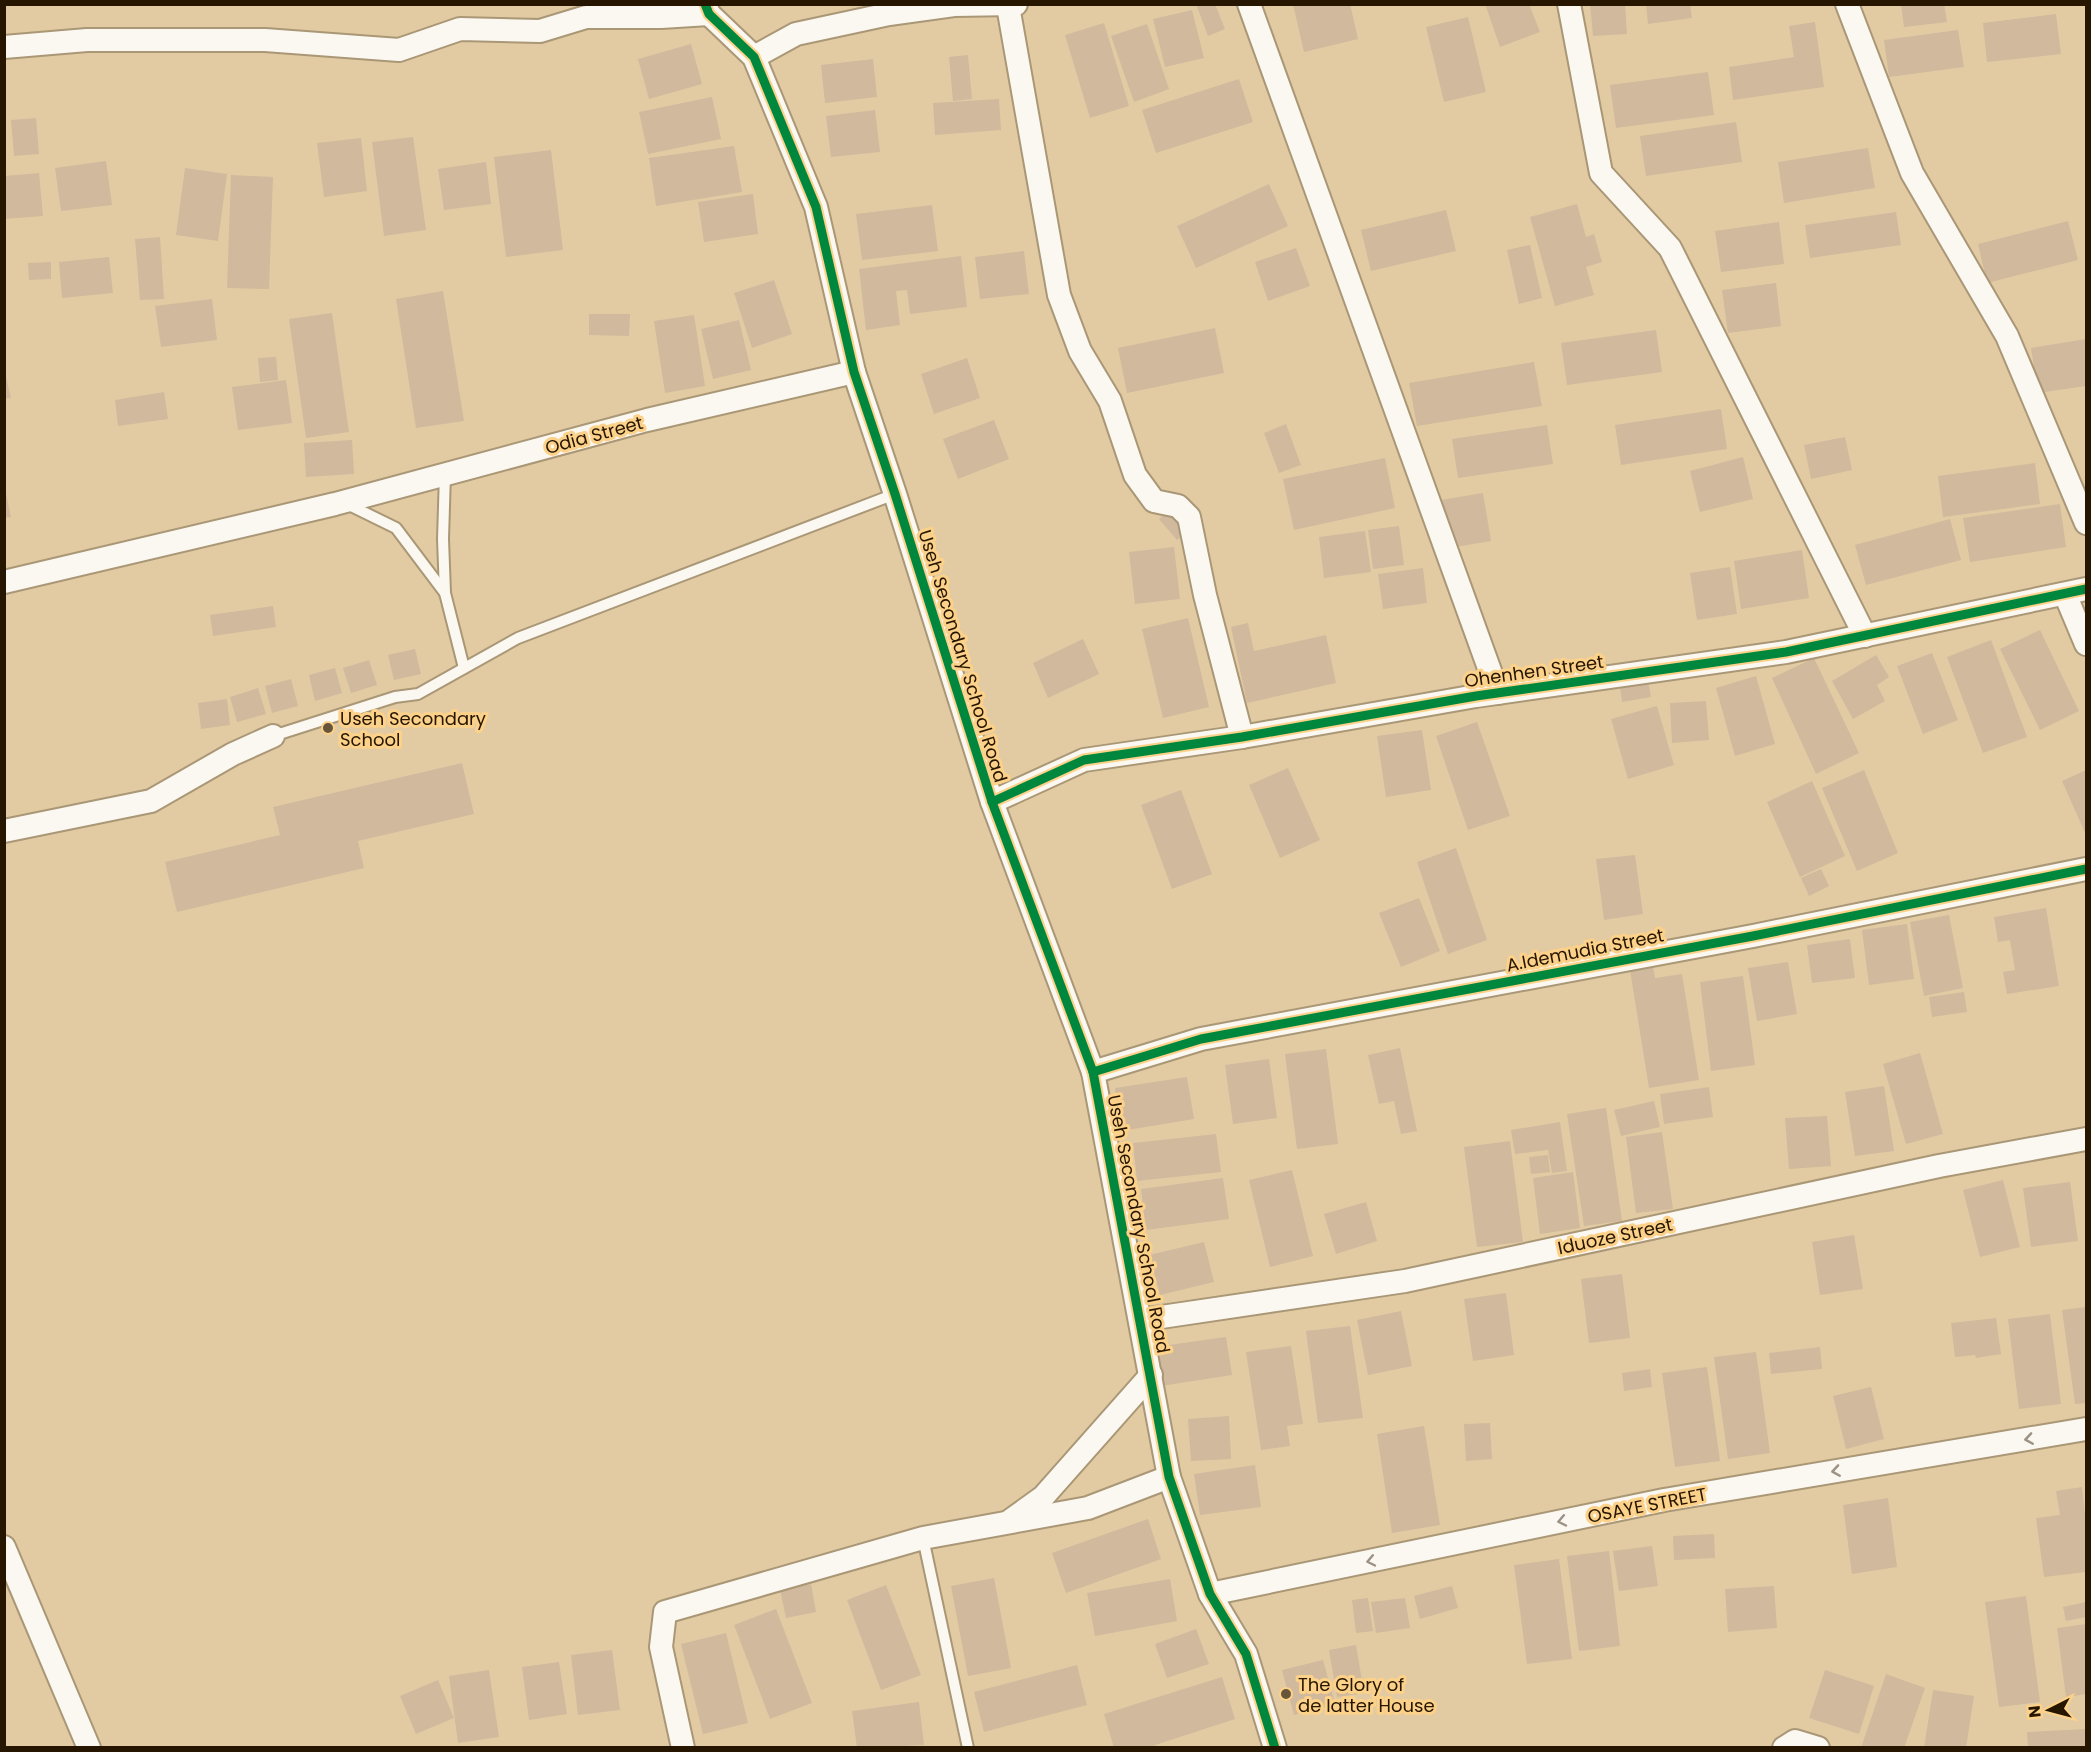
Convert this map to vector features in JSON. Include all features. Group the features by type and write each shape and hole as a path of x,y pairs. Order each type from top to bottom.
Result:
{"street":[{"path":"1249,4 1498,693"},
{"path":"1569,4 1601,173 1670,249 1865,636"},
{"path":"1847,4 1912,173 2007,336 2086,523"},
{"path":"754,57 796,34 889,14 954,5 1012,5 1059,295 1080,351 1110,401 1135,476 1154,501 1178,506 1189,517 1204,595 1242,737"},
{"path":"4,47 87,40 265,40 399,50 460,29 540,31 586,17 661,17 707,9"},
{"name":"Useh Secondary School Road","path":"707,9 754,57 816,207 854,372 992,802 1093,1072 1169,1477 1210,1594 1246,1654 1275,1748"},
{"name":"Odia Street","path":"4,582 339,503 647,420 854,372"},
{"path":"2076,591 2086,644"},
{"name":"Ohenhen Street","path":"992,802 1084,760 1242,737 1498,693 1786,652 2076,591"},
{"path":"4,831 151,801 233,754 273,736"},
{"name":"A.Idemudia Street","path":"1093,1072 1201,1039 1753,936 2086,869"},
{"name":"Iduoze Street","path":"1141,1320 1405,1281 1939,1166 2086,1139"},
{"path":"1003,1525 1043,1497 1151,1375"},
{"name":"OSAYE STREET","path":"1210,1594 1664,1500 2086,1429"},
{"path":"683,1748 661,1647 665,1612 923,1538 1088,1508 1169,1477"},
{"path":"4,1547 89,1748"},
{"path":"1784,1748 1795,1741 1818,1748"}],"lane":[{"path":"445,474 443,539 445,593 464,668"},
{"path":"273,736 395,697 418,694 518,638 574,615 747,552 834,515 895,494"},
{"path":"339,503 396,528 445,593"},
{"path":"923,1538 968,1748"}],"building":[{"path":"1196,4 1215,4 1225,29 1208,36"},
{"path":"1293,4 1350,4 1358,39 1304,52"},
{"path":"1485,4 1529,4 1540,32 1500,47"},
{"path":"1590,4 1625,4 1627,34 1593,36"},
{"path":"1646,4 1690,4 1692,18 1648,24"},
{"path":"1901,4 1944,4 1947,22 1904,27"},
{"path":"1192,10 1204,58 1165,67 1153,19"},
{"path":"2056,14 2061,54 1987,62 1983,23"},
{"path":"1468,17 1486,92 1444,102 1426,27"},
{"path":"1815,22 1824,87 1733,100 1729,67 1794,57 1789,26"},
{"path":"1104,23 1129,106 1090,118 1065,35"},
{"path":"1147,24 1169,89 1134,102 1111,36"},
{"path":"1958,30 1964,67 1889,77 1884,40"},
{"path":"691,44 702,84 649,99 638,59"},
{"path":"968,55 972,99 953,101 949,57"},
{"path":"873,59 877,97 825,103 821,65"},
{"path":"1708,72 1714,115 1616,128 1610,85"},
{"path":"1239,79 1253,122 1156,153 1142,110"},
{"path":"712,97 721,139 648,154 639,112"},
{"path":"999,99 1001,130 935,135 933,103"},
{"path":"875,110 880,152 831,157 826,116"},
{"path":"36,118 39,154 14,156 11,120"},
{"path":"1736,122 1742,162 1646,176 1640,136"},
{"path":"413,137 426,230 384,236 372,142"},
{"path":"361,138 367,191 324,197 317,143"},
{"path":"734,146 742,192 656,206 649,158"},
{"path":"1868,148 1875,188 1784,203 1778,162"},
{"path":"551,150 563,250 506,257 494,157"},
{"path":"106,161 112,205 61,211 55,168"},
{"path":"486,162 491,204 444,210 438,169"},
{"path":"185,168 227,174 218,241 176,235"},
{"path":"39,173 43,216 4,219 4,176"},
{"path":"231,175 273,177 269,289 227,288"},
{"path":"1269,184 1288,226 1196,268 1177,226"},
{"path":"753,194 758,234 704,242 698,202"},
{"path":"1577,204 1586,237 1594,234 1602,262 1586,267 1594,295 1555,306 1530,217"},
{"path":"932,205 938,251 862,260 856,214"},
{"path":"1446,210 1456,251 1371,271 1361,230"},
{"path":"1896,212 1901,245 1810,258 1805,225"},
{"path":"2068,221 2078,260 1987,283 1978,244"},
{"path":"1779,222 1784,264 1721,272 1715,231"},
{"path":"160,237 164,299 140,300 135,239"},
{"path":"1530,245 1542,298 1519,304 1507,250"},
{"path":"1296,248 1310,286 1268,301 1255,262"},
{"path":"1024,251 1029,294 980,299 975,257"},
{"path":"961,256 967,307 910,314 907,290 896,291 900,325 866,330 859,269"},
{"path":"109,257 113,293 62,298 59,262"},
{"path":"51,262 51,279 29,280 28,263"},
{"path":"774,280 792,334 752,348 734,293"},
{"path":"1776,283 1781,326 1728,333 1722,290"},
{"path":"443,291 464,421 416,428 396,299"},
{"path":"212,299 217,340 161,347 155,306"},
{"path":"332,313 349,432 306,438 289,319"},
{"path":"589,314 630,314 629,336 589,335"},
{"path":"694,315 705,386 665,393 654,321"},
{"path":"739,320 751,370 713,379 701,329"},
{"path":"1215,328 1224,373 1127,393 1118,348"},
{"path":"1656,330 1662,372 1567,385 1561,343"},
{"path":"2086,339 2086,386 2038,393 2031,348"},
{"path":"276,357 278,380 260,382 258,358"},
{"path":"967,358 980,398 934,414 921,374"},
{"path":"1534,362 1542,406 1417,426 1409,383"},
{"path":"4,368 11,398 4,399"},
{"path":"286,380 292,423 238,430 232,387"},
{"path":"164,392 168,419 118,426 115,400"},
{"path":"1721,409 1727,449 1621,465 1615,425"},
{"path":"994,420 1009,459 958,479 943,439"},
{"path":"1286,424 1301,465 1279,473 1264,433"},
{"path":"1547,425 1553,464 1458,478 1452,439"},
{"path":"1845,437 1852,470 1811,479 1804,445"},
{"path":"352,440 354,474 306,477 304,443"},
{"path":"1743,457 1753,499 1700,512 1690,471"},
{"path":"1385,458 1395,508 1294,530 1283,479"},
{"path":"2035,463 2040,504 1943,517 1938,476"},
{"path":"4,484 11,517 4,518"},
{"path":"1483,493 1491,541 1449,548 1441,500"},
{"path":"2060,504 2066,547 1970,562 1963,518"},
{"path":"1173,507 1191,529 1177,540 1159,519"},
{"path":"1950,519 1961,560 1866,585 1855,545"},
{"path":"1399,526 1404,565 1373,569 1368,530"},
{"path":"1365,531 1371,572 1324,578 1319,537"},
{"path":"1174,547 1180,599 1135,604 1129,552"},
{"path":"1802,550 1809,598 1741,609 1734,561"},
{"path":"1730,567 1737,614 1697,620 1690,573"},
{"path":"1423,568 1427,603 1383,609 1378,574"},
{"path":"273,606 276,627 213,636 210,615"},
{"path":"1188,618 1209,707 1163,718 1142,629"},
{"path":"1248,623 1254,651 1326,635 1336,683 1247,703 1231,627"},
{"path":"2040,630 2079,711 2040,730 2000,649"},
{"path":"1083,639 1099,674 1048,698 1033,663"},
{"path":"1991,640 2027,737 1983,753 1947,657"},
{"path":"415,649 421,674 394,680 388,655"},
{"path":"1932,653 1958,720 1923,734 1897,666"},
{"path":"1876,655 1889,677 1877,685 1885,701 1853,719 1832,681"},
{"path":"1814,658 1859,753 1816,774 1772,678"},
{"path":"369,660 377,685 351,693 343,668"},
{"path":"335,668 342,693 315,701 309,675"},
{"path":"1647,675 1651,697 1622,702 1619,680"},
{"path":"1756,676 1775,744 1735,756 1716,688"},
{"path":"291,679 298,706 272,713 265,686"},
{"path":"258,688 266,714 237,722 230,697"},
{"path":"227,699 230,725 201,729 198,703"},
{"path":"1706,701 1709,740 1672,743 1670,703"},
{"path":"1657,706 1674,765 1628,779 1611,719"},
{"path":"1477,722 1510,816 1468,830 1436,736"},
{"path":"1422,730 1431,790 1386,797 1377,736"},
{"path":"462,763 474,814 358,841 364,868 177,912 165,862 280,835 273,807"},
{"path":"1288,768 1320,840 1280,858 1249,785"},
{"path":"1864,770 1898,853 1857,871 1822,788"},
{"path":"2086,770 2086,835 2062,781"},
{"path":"1812,781 1845,856 1800,877 1767,802"},
{"path":"1181,790 1212,874 1172,889 1141,805"},
{"path":"1456,848 1487,940 1448,954 1417,862"},
{"path":"1635,855 1643,914 1604,920 1596,859"},
{"path":"1821,869 1829,886 1809,896 1801,878"},
{"path":"1419,898 1440,951 1401,967 1379,913"},
{"path":"2046,908 2059,986 2007,994 2003,972 2015,970 2010,940 1998,942 1994,917"},
{"path":"1949,915 1963,988 1924,996 1910,922"},
{"path":"1907,924 1914,979 1869,985 1862,930"},
{"path":"1850,939 1855,978 1812,983 1807,945"},
{"path":"1788,962 1797,1014 1757,1021 1748,968"},
{"path":"1653,966 1655,978 1682,974 1699,1080 1649,1088 1630,970"},
{"path":"1743,976 1755,1065 1711,1071 1700,982"},
{"path":"1964,992 1967,1012 1932,1017 1929,997"},
{"path":"1400,1048 1417,1131 1401,1134 1394,1101 1379,1104 1368,1055"},
{"path":"1326,1049 1338,1144 1297,1149 1285,1054"},
{"path":"1920,1053 1943,1134 1906,1144 1883,1064"},
{"path":"1269,1059 1277,1118 1233,1124 1225,1065"},
{"path":"1187,1077 1194,1119 1121,1131 1115,1088"},
{"path":"1884,1086 1894,1151 1855,1156 1845,1092"},
{"path":"1709,1087 1713,1117 1664,1124 1660,1094"},
{"path":"1654,1101 1660,1127 1621,1136 1614,1110"},
{"path":"1606,1108 1622,1221 1584,1226 1567,1114"},
{"path":"1827,1116 1831,1166 1789,1169 1785,1118"},
{"path":"1560,1122 1567,1171 1552,1173 1548,1150 1515,1154 1511,1130"},
{"path":"1662,1132 1673,1209 1636,1213 1626,1137"},
{"path":"1216,1134 1221,1172 1137,1181 1133,1143"},
{"path":"1510,1141 1523,1242 1477,1247 1464,1147"},
{"path":"1548,1155 1550,1172 1531,1174 1529,1157"},
{"path":"1292,1170 1313,1256 1270,1267 1249,1180"},
{"path":"1573,1172 1580,1228 1540,1234 1533,1178"},
{"path":"1223,1178 1229,1219 1146,1230 1141,1189"},
{"path":"2003,1180 2020,1247 1980,1257 1963,1190"},
{"path":"2070,1182 2078,1241 2031,1247 2023,1188"},
{"path":"1366,1202 1377,1241 1336,1254 1324,1214"},
{"path":"1854,1235 1863,1289 1820,1295 1812,1242"},
{"path":"1204,1242 1214,1282 1160,1295 1149,1255"},
{"path":"1622,1274 1630,1338 1589,1343 1581,1279"},
{"path":"1506,1293 1514,1355 1473,1361 1464,1299"},
{"path":"2086,1307 2086,1403 2075,1404 2062,1310"},
{"path":"1401,1311 1412,1366 1368,1375 1357,1320"},
{"path":"2050,1314 2061,1404 2019,1409 2008,1319"},
{"path":"1996,1318 2001,1354 1976,1358 1975,1355 1955,1357 1951,1323"},
{"path":"1350,1326 1363,1418 1318,1423 1306,1331"},
{"path":"1226,1337 1232,1375 1161,1386 1155,1347"},
{"path":"1291,1346 1303,1424 1287,1426 1290,1446 1261,1450 1246,1352"},
{"path":"1820,1347 1822,1369 1771,1374 1769,1353"},
{"path":"1756,1352 1770,1453 1728,1459 1714,1357"},
{"path":"1707,1367 1720,1461 1675,1467 1662,1373"},
{"path":"1650,1369 1652,1387 1624,1391 1622,1373"},
{"path":"1871,1387 1884,1439 1846,1449 1833,1396"},
{"path":"1229,1416 1231,1459 1191,1461 1188,1419"},
{"path":"1490,1423 1492,1459 1466,1461 1464,1424"},
{"path":"1424,1426 1440,1525 1392,1533 1377,1434"},
{"path":"1255,1465 1261,1507 1200,1515 1194,1474"},
{"path":"2082,1487 2086,1524 2086,1572 2044,1577 2036,1518 2060,1515 2056,1491"},
{"path":"1888,1498 1897,1567 1852,1574 1843,1505"},
{"path":"1148,1519 1161,1559 1066,1593 1052,1553"},
{"path":"1714,1534 1715,1558 1674,1560 1673,1536"},
{"path":"1652,1546 1658,1586 1619,1591 1613,1551"},
{"path":"1609,1551 1620,1646 1579,1651 1567,1556"},
{"path":"1559,1559 1572,1659 1527,1664 1514,1565"},
{"path":"994,1578 1011,1668 968,1676 951,1586"},
{"path":"1170,1579 1177,1621 1095,1636 1087,1593"},
{"path":"811,1584 816,1612 786,1618 780,1589"},
{"path":"886,1585 921,1675 881,1690 847,1600"},
{"path":"1452,1586 1458,1608 1420,1619 1414,1596"},
{"path":"1774,1586 1777,1628 1728,1632 1725,1589"},
{"path":"2026,1596 2040,1702 1999,1707 1985,1602"},
{"path":"1368,1598 1373,1631 1356,1633 1352,1600"},
{"path":"1405,1598 1410,1628 1376,1633 1371,1602"},
{"path":"2086,1602 2086,1617 2066,1621 2063,1607"},
{"path":"776,1609 812,1703 770,1719 734,1625"},
{"path":"2086,1624 2086,1694 2066,1697 2057,1628"},
{"path":"1196,1629 1209,1664 1167,1678 1155,1644"},
{"path":"726,1633 748,1723 703,1734 681,1644"},
{"path":"1356,1645 1364,1693 1337,1697 1329,1650"},
{"path":"612,1650 620,1710 578,1715 571,1655"},
{"path":"1323,1660 1335,1704 1294,1715 1282,1670"},
{"path":"559,1662 567,1714 529,1720 522,1667"},
{"path":"1077,1665 1087,1705 984,1732 974,1692"},
{"path":"489,1670 499,1737 458,1743 449,1676"},
{"path":"1825,1670 1874,1686 1859,1734 1809,1718"},
{"path":"1886,1674 1925,1688 1904,1748 1861,1748"},
{"path":"1222,1677 1235,1719 1146,1748 1114,1748 1104,1714"},
{"path":"438,1680 454,1718 416,1734 400,1696"},
{"path":"1933,1690 1974,1696 1966,1748 1924,1748"},
{"path":"919,1702 924,1745 857,1748 852,1711"},
{"path":"2086,1729 2086,1748 2028,1748 2027,1732"}],"cycle path":[{"path":"705,4 709,14 754,57 816,207 854,372 992,802 1093,1072 1169,1477 1210,1594 1246,1654 1275,1748"},
{"path":"992,802 1084,760 1242,737 1476,696 1786,652 2086,589"},
{"path":"1093,1072 1201,1039 1753,936 2086,869"}],"place":[{"name":"Useh Secondary School","path":"328,728"},
{"name":"The Glory of de latter House","path":"1286,1694"}]}
